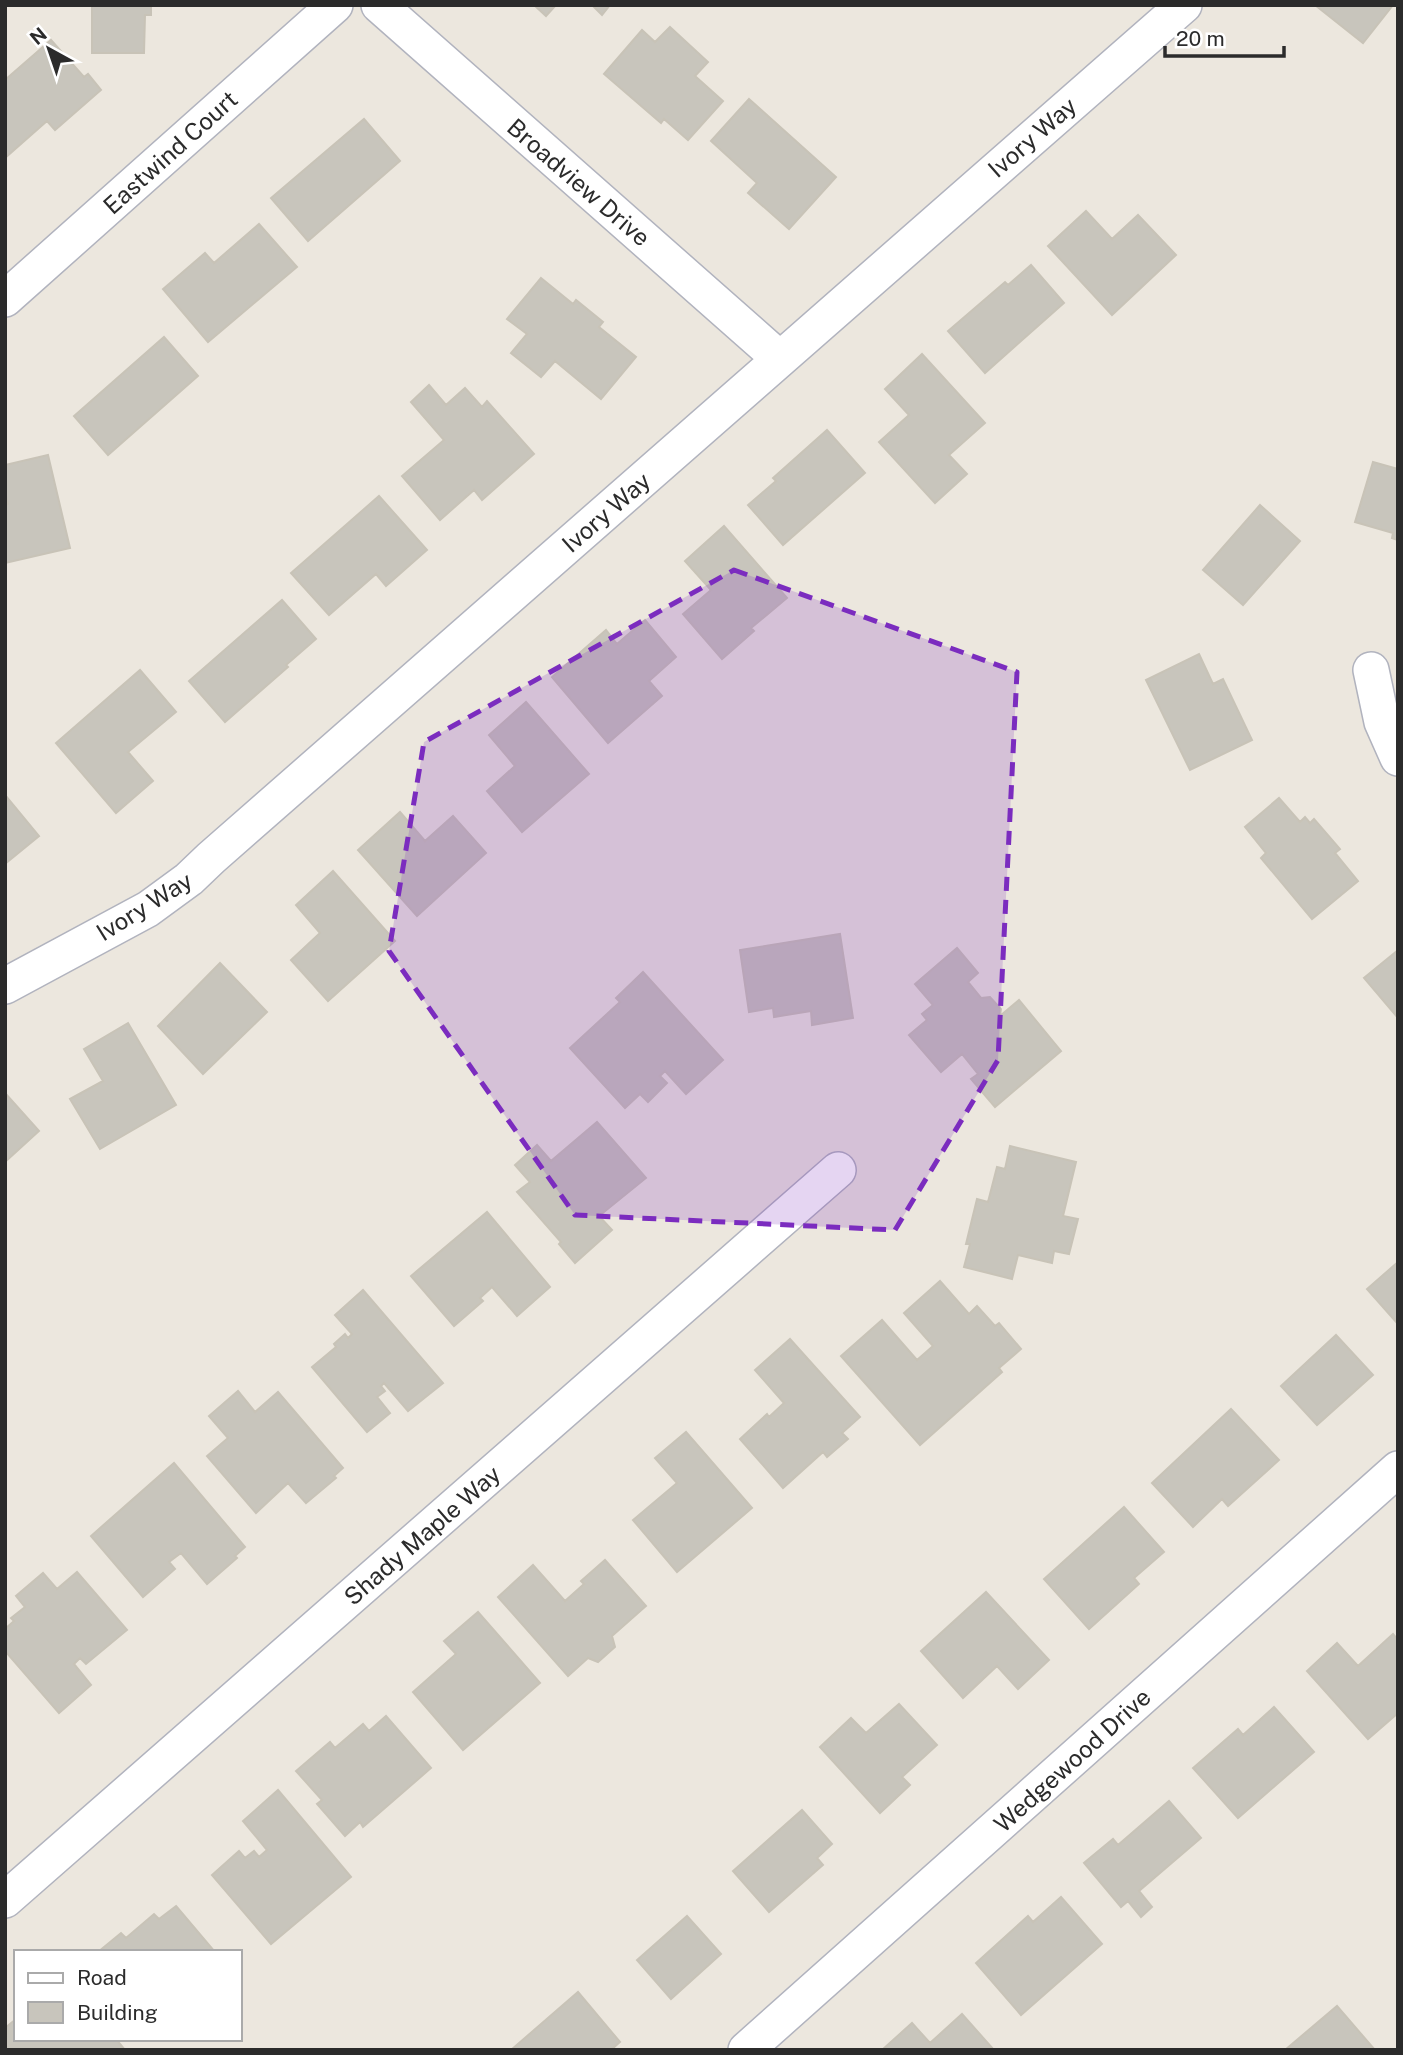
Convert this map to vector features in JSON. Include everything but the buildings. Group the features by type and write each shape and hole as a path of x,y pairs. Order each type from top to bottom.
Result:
{"street":[{"name":"Eastwind Court","path":"5,299 335,5"},
{"name":"Broadview Drive","path":"379,5 780,359"},
{"name":"Ivory Way","path":"5,986 131,919 190,879 1184,5"},
{"path":"1371,670 1382,722 1398,758"},
{"name":"Shady Maple Way","path":"5,1900 838,1170"},
{"name":"Wedgewood Drive","path":"746,2050 1398,1469"}],"highlighted area":[{"path":"734,570 1017,672 998,1060 895,1230 575,1215 389,951 424,742"}]}
